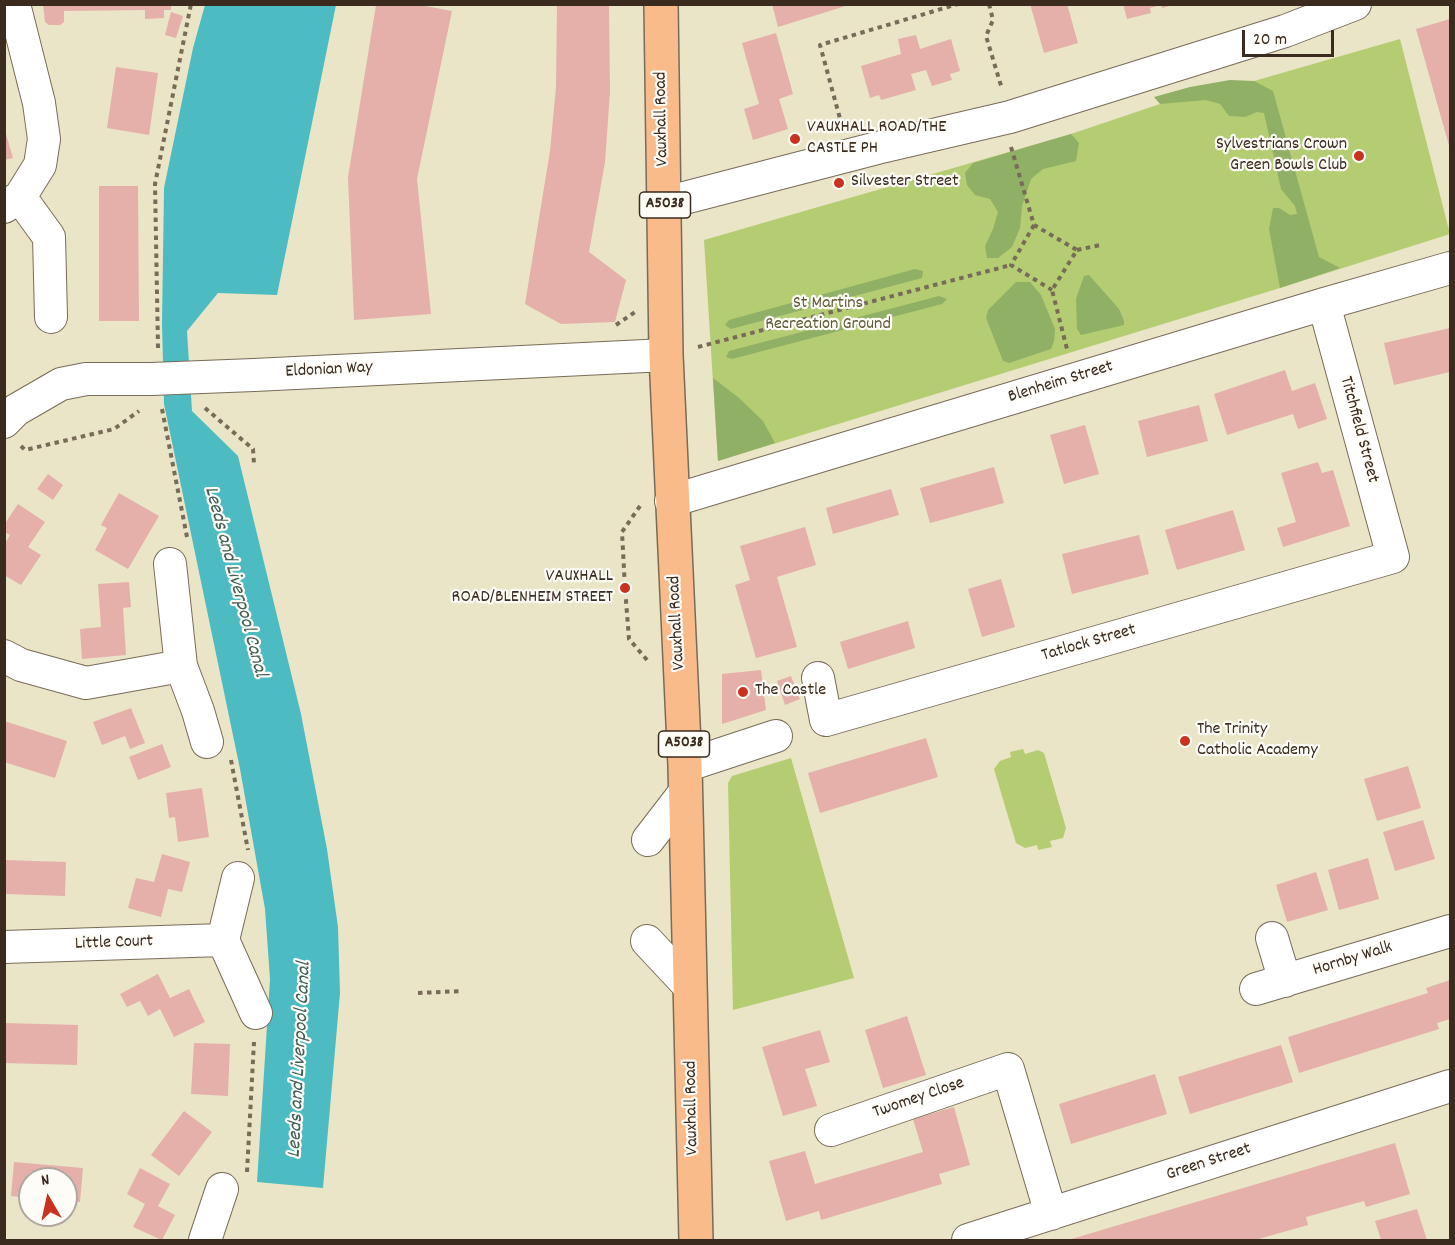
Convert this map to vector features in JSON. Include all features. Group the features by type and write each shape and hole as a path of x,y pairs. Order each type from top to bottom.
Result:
{"main road":[{"name":"Vauxhall Road","path":"661,4 666,355 685,779 696,1240"}],"street":[{"path":"14,4 39,103 44,139 40,165 12,202 49,237 51,317"},
{"path":"665,203 850,155 1006,118 1286,31 1355,4"},
{"name":"Blenheim Street","path":"672,501 1450,267"},
{"name":"Titchfield Street","path":"1324,304 1393,557"},
{"name":"Eldonian Way","path":"11,433 16,410 61,384 86,379 254,375 666,355"},
{"name":"Tatlock Street","path":"818,678 826,720 1393,557"},
{"path":"170,564 181,666 207,742"},
{"path":"4,656 21,665 86,684 181,666"},
{"path":"648,840 685,779 776,736"},
{"path":"238,878 223,940 256,1012"},
{"name":"Hornby Walk","path":"1272,939 1270,985 1450,931"},
{"name":"Little Court","path":"4,947 223,940"},
{"path":"647,941 690,987"},
{"name":"Twomey Close","path":"831,1130 1008,1070 1052,1214"},
{"name":"Green Street","path":"968,1240 1450,1086"},
{"path":"206,1240 222,1189"}],"path":[{"path":"850,155 820,45 958,4"},
{"path":"989,4 993,20 986,36 1034,225 1011,266"},
{"path":"1034,225 1077,250 1100,245"},
{"path":"1052,290 1077,250"},
{"path":"666,355 1011,266 1052,290 1074,379"},
{"path":"200,403 253,449 254,464"},
{"path":"11,433 25,450 114,429 141,410"},
{"path":"418,993 464,991"}],"green space":[{"name":"St Martins Recreation Ground","path":"1400,39 1450,234 718,461 704,240 1071,134 1160,104 1254,81"},
{"path":"1230,80 1254,81 1273,91 1319,257 1340,268 1280,288 1269,229 1273,208 1279,208 1290,215 1297,214 1295,206 1281,189 1264,113 1257,112 1245,117 1229,116 1220,104 1206,100 1160,104 1154,97 1190,87"},
{"path":"1071,134 1079,143 1076,161 1043,169 1031,179 1022,206 1020,228 1012,247 998,258 987,258 985,246 998,212 990,199 975,195 967,185 965,173 973,163"},
{"path":"915,269 923,271 922,278 731,329 725,325 729,320"},
{"path":"1089,275 1119,309 1124,325 1081,335 1077,329 1076,299 1084,276"},
{"path":"1016,282 1030,282 1041,295 1055,329 1054,341 1051,349 1009,363 1003,361 986,318 988,310"},
{"path":"939,296 947,299 942,304 732,359 726,357 729,351"},
{"path":"713,378 763,421 775,443 718,461"},
{"path":"1023,749 1025,754 1038,750 1044,753 1066,828 1063,838 1050,841 1052,847 1038,850 1037,845 1025,848 1016,843 994,769 1000,761 1011,757 1010,752"},
{"path":"791,758 854,978 733,1010 728,783 732,776"}],"water":[{"name":"Leeds and Liverpool Canal","path":"205,5 336,5 277,295 218,293 187,331 192,411 238,456 301,714 327,849 338,927 340,993 323,1188 257,1182 270,979 265,909 240,769 164,404 162,323 164,188 193,48"}],"building":[{"path":"43,4 171,4 171,10 164,10 164,18 145,19 145,10 64,11 64,22 60,25 49,25 45,22"},
{"path":"557,4 609,4 610,92 605,162 589,252 626,280 615,322 561,324 525,304 550,151 556,87"},
{"path":"772,4 849,4 849,5 778,27"},
{"path":"1030,4 1067,4 1078,43 1044,53"},
{"path":"1123,4 1173,5 1150,8 1151,13 1127,19"},
{"path":"376,5 420,5 452,11 417,179 431,314 354,320 348,177"},
{"path":"171,12 183,16 176,38 165,35"},
{"path":"1450,19 1450,149 1416,29"},
{"path":"776,33 793,94 779,99 788,129 753,140 744,109 759,104 742,43"},
{"path":"916,35 920,49 951,39 960,71 950,74 952,80 932,86 926,70 911,74 916,90 881,100 879,95 870,98 861,66 901,54 898,39"},
{"path":"116,67 158,73 149,135 107,128"},
{"path":"4,127 13,158 4,160"},
{"path":"99,186 138,186 139,321 99,321"},
{"path":"1450,328 1450,372 1394,385 1384,343"},
{"path":"1285,370 1292,391 1315,383 1327,419 1298,429 1293,414 1227,435 1214,394"},
{"path":"1199,405 1208,441 1147,457 1138,421"},
{"path":"1085,425 1099,474 1064,484 1050,435"},
{"path":"1318,462 1322,473 1333,470 1350,526 1283,547 1277,528 1296,522 1281,473"},
{"path":"994,467 1004,503 930,523 920,488"},
{"path":"48,474 63,485 53,500 37,489"},
{"path":"891,489 899,515 833,534 826,508"},
{"path":"119,493 159,516 128,569 95,550 107,528 101,525"},
{"path":"18,504 45,522 28,547 41,555 21,585 4,575 4,545 10,535 4,532 4,525"},
{"path":"1233,510 1245,550 1177,570 1165,530"},
{"path":"805,527 816,565 777,577 797,647 756,658 735,585 750,580 740,546"},
{"path":"1139,535 1149,574 1072,594 1062,554"},
{"path":"1001,579 1015,627 982,637 968,589"},
{"path":"129,582 131,607 123,608 126,655 82,659 80,629 101,627 98,584"},
{"path":"908,621 915,648 848,669 840,642"},
{"name":"The Castle","path":"761,670 766,710 722,724 722,674"},
{"path":"791,676 800,699 785,705 777,681"},
{"path":"131,708 145,743 130,749 125,736 102,745 93,722"},
{"path":"4,721 67,741 55,778 4,762"},
{"path":"926,738 938,777 820,813 808,773"},
{"path":"162,744 171,767 138,780 129,757"},
{"path":"1408,766 1421,808 1377,821 1364,779"},
{"path":"202,788 209,837 178,842 175,817 169,818 166,793"},
{"path":"1423,820 1435,859 1395,871 1383,832"},
{"path":"162,854 190,862 182,892 168,889 161,917 128,908 136,878 154,882"},
{"path":"1368,858 1379,899 1339,910 1328,870"},
{"path":"4,860 66,862 65,896 4,894"},
{"path":"1316,872 1328,910 1287,922 1276,885"},
{"path":"158,974 170,998 189,989 205,1022 174,1037 160,1009 148,1016 140,1001 127,1007 120,994"},
{"path":"1450,980 1450,1019 1437,1023 1439,1029 1299,1073 1288,1037 1428,993 1426,988"},
{"path":"907,1016 926,1075 883,1088 865,1030"},
{"path":"4,1023 78,1025 77,1065 4,1063"},
{"path":"820,1030 830,1062 805,1069 817,1106 783,1116 762,1047"},
{"path":"194,1043 230,1044 228,1096 191,1094"},
{"path":"1281,1045 1293,1082 1190,1114 1178,1077"},
{"path":"1155,1074 1167,1114 1071,1144 1059,1104"},
{"path":"954,1107 970,1165 939,1174 942,1184 821,1220 819,1211 786,1221 769,1161 805,1151 815,1184 923,1152 913,1119"},
{"path":"184,1111 212,1132 179,1176 151,1155"},
{"path":"1395,1143 1410,1194 1366,1207 1364,1201 1306,1217 1308,1225 1255,1240 1068,1240"},
{"path":"14,1162 72,1167 18,1167 18,1197 11,1196"},
{"path":"78,1168 83,1168 80,1202 78,1202"},
{"path":"140,1168 170,1184 158,1206 175,1215 162,1240 133,1227 145,1204 127,1194"},
{"path":"1417,1209 1427,1240 1381,1240 1375,1221"}],"place":[{"name":"VAUXHALL ROAD/THE CASTLE PH","path":"795,139"},
{"name":"Sylvestrians Crown Green Bowls Club","path":"1359,156"},
{"name":"Silvester Street","path":"839,183"},
{"name":"VAUXHALL ROAD/BLENHEIM STREET","path":"625,588"},
{"name":"The Castle","path":"743,692"},
{"name":"The Trinity Catholic Academy","path":"1185,741"}]}
